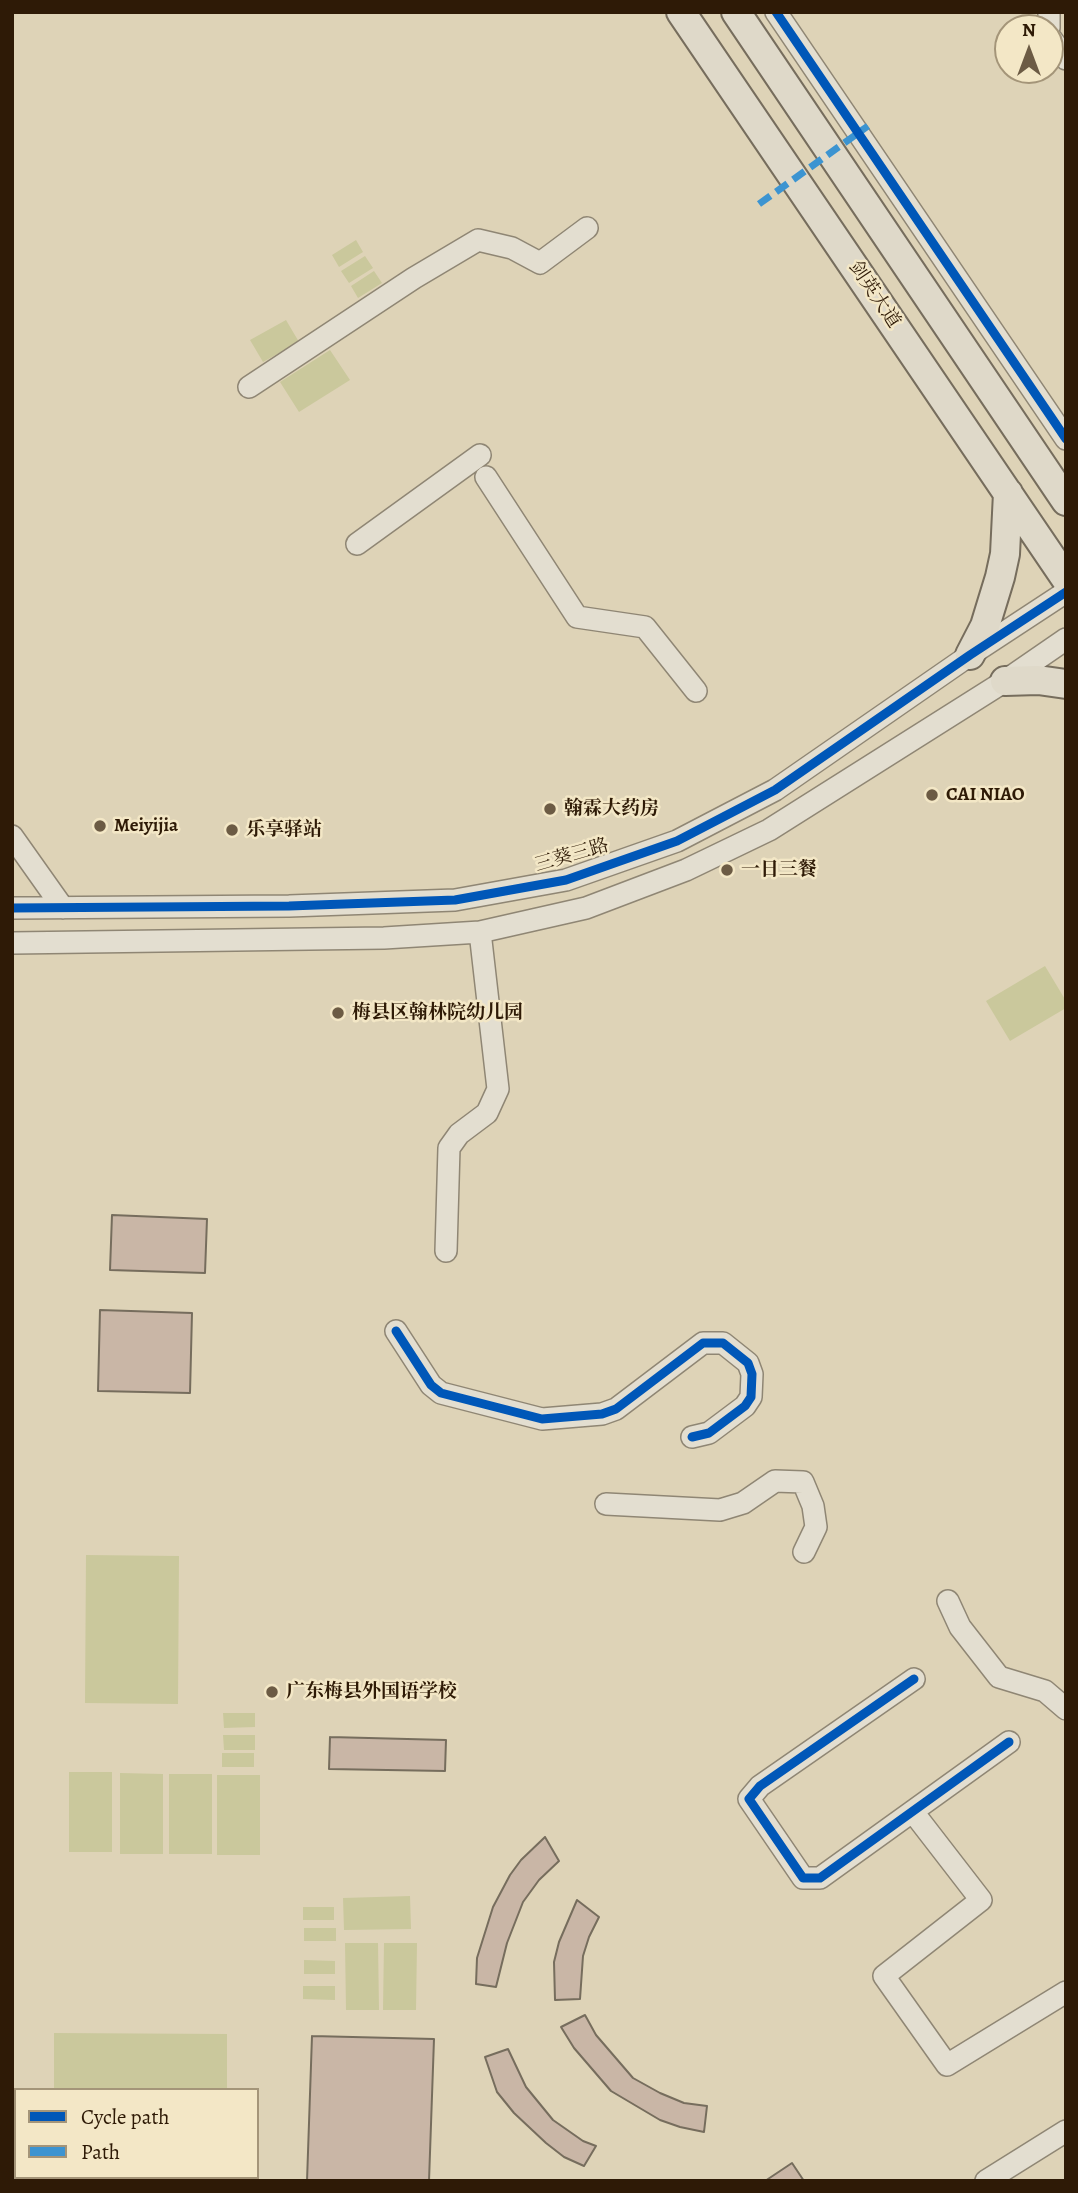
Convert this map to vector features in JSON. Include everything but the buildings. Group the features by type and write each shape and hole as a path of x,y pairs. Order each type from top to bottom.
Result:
{"main road":[{"name":"剑英大道","path":"681,12 1066,579"},
{"path":"736,12 1066,501"},
{"path":"1039,461 1066,472"},
{"path":"971,655 985,626 1000,577 1005,554 1008,493"},
{"path":"1005,681 1038,680 1066,684"}],"street":[{"path":"776,12 1066,439"},
{"path":"248,387 414,278 478,240 512,248 540,263 587,228"},
{"path":"357,544 480,455"},
{"path":"486,477 578,618 645,627 696,691"},
{"name":"三葵三路","path":"12,908 289,906 455,900 566,880 677,841 775,790 1066,592"},
{"path":"12,943 384,938 480,932 586,908 698,864 769,830 1005,681 1066,639"},
{"path":"12,836 63,908"},
{"path":"446,1251 449,1148 459,1134 487,1113 498,1089 480,932"},
{"path":"397,1331 430,1385 440,1393 542,1419 602,1415 616,1409 703,1343 723,1343 748,1363 752,1374 751,1397 745,1406 709,1433 692,1437"},
{"path":"606,1504 720,1510 744,1503 775,1481 803,1482 813,1506 816,1527 804,1552"},
{"path":"948,1601 960,1627 999,1677 1045,1691 1066,1709"},
{"path":"914,1679 760,1786 749,1799 803,1878 820,1878 1009,1742"},
{"path":"913,1812 981,1900 884,1976 947,2066 1066,1992"},
{"path":"986,2181 1066,2131"}],"shaded area":[{"path":"356,240 363,252 339,267 332,255"},
{"path":"365,256 373,268 349,283 341,271"},
{"path":"374,271 382,283 358,298 351,286"},
{"path":"286,320 299,342 263,362 250,340"},
{"path":"330,350 350,380 299,412 280,382"},
{"path":"1045,966 1066,1001 1066,1008 1010,1041 986,1001"},
{"path":"86,1555 179,1556 178,1704 85,1703"},
{"path":"223,1713 255,1713 255,1727 224,1728"},
{"path":"223,1735 255,1735 255,1750 224,1750"},
{"path":"222,1753 254,1753 254,1767 222,1767"},
{"path":"69,1772 112,1772 112,1852 69,1852"},
{"path":"120,1773 163,1774 163,1854 120,1854"},
{"path":"169,1774 212,1774 212,1854 169,1854"},
{"path":"217,1775 260,1775 260,1855 217,1855"},
{"path":"410,1896 411,1929 344,1930 343,1898"},
{"path":"303,1907 334,1907 334,1920 303,1920"},
{"path":"304,1928 336,1928 336,1941 304,1941"},
{"path":"345,1943 378,1943 379,2010 346,2010"},
{"path":"384,1943 417,1943 416,2010 383,2010"},
{"path":"304,1960 335,1961 335,1974 304,1974"},
{"path":"303,1986 335,1986 335,2000 303,1999"},
{"path":"54,2033 227,2034 227,2088 54,2088"},
{"path":"53,2179 226,2179 226,2181"}],"marked path":[{"path":"759,204 868,126"}],"cycle path":[{"path":"776,12 1066,439"},
{"path":"12,908 289,906 455,900 566,880 677,841 775,790 1066,592"},
{"path":"396,1331 431,1385 441,1393 542,1419 602,1414 616,1409 703,1343 723,1343 748,1363 752,1374 751,1397 745,1406 709,1433 692,1437"},
{"path":"914,1679 760,1786 749,1799 803,1878 820,1878 1009,1742"}],"place":[{"name":"CAI NIAO","path":"932,795"},
{"name":"翰霖大药房","path":"550,809"},
{"name":"Meiyijia","path":"100,826"},
{"name":"乐享驿站","path":"232,830"},
{"name":"一日三餐","path":"727,870"},
{"name":"梅县区翰林院幼儿园","path":"338,1013"},
{"name":"广东梅县外国语学校","path":"272,1692"}]}
